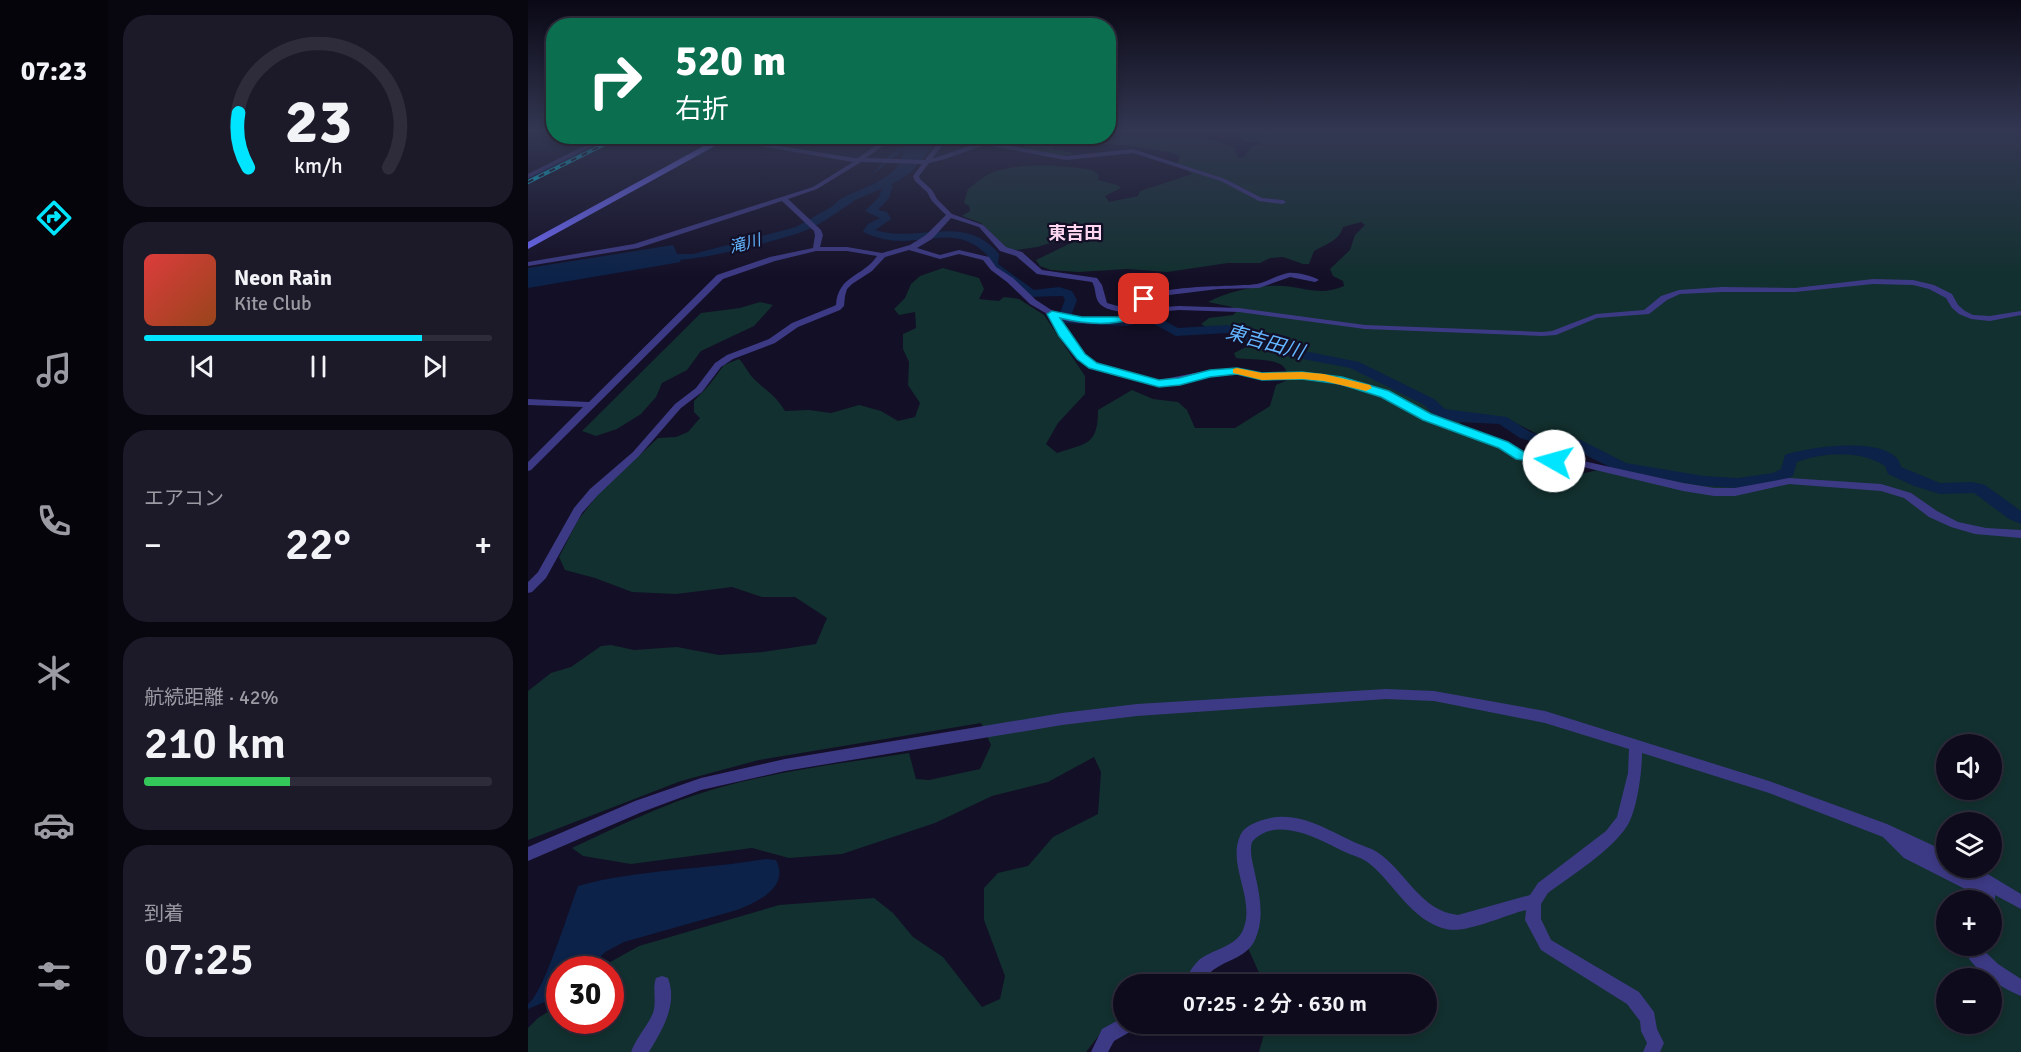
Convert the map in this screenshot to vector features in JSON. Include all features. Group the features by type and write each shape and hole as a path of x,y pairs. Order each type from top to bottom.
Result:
{"main road":[{"path":"528,246 651,179"}],"street":[{"path":"528,264 635,246 784,199 832,179"},
{"path":"917,179 950,215 981,226 1003,249 1019,254 1040,272 1094,280 1098,285 1104,305 1129,312 1179,308 1239,310 1365,327 1542,334 1553,333 1596,316 1646,312 1664,298 1679,292 1808,289 1876,281 1931,286 1949,296 1953,306 1960,312 1982,320 1994,320 2021,313"},
{"path":"1219,179 1261,200 1283,202"},
{"path":"784,199 817,230 816,249"},
{"path":"528,468 720,277 773,259 816,249 847,249 882,255 910,248 931,235 950,215"},
{"path":"910,248 940,257 959,252 986,259 990,267 1010,280 1034,303 1052,314 1065,317 1119,320 1129,317 1129,312 1134,305 1159,294 1218,287 1259,286 1289,275 1315,280"},
{"path":"528,589 542,575 578,511 594,492 636,454 678,406 699,390 718,365 730,357 772,341 795,325 840,306 839,295 842,288 876,265 882,255"},
{"path":"1052,314 1063,334 1088,363 1159,383 1180,381 1210,373 1237,371 1262,377 1302,376 1333,379 1385,394 1427,417 1503,445 1529,459 1583,464 1714,492 1735,492 1803,480 1892,490 1913,498 1931,513 1965,530 2021,534"},
{"path":"528,402 592,405"},
{"path":"528,854 640,806 701,784 748,771 1062,719 1137,710 1340,695 1386,694 1434,696 1545,717 1769,787 1887,831 1936,855"},
{"path":"1636,745 1635,773 1623,820 1611,836 1543,888 1534,902 1533,920 1546,945 1633,999 1648,1018 1649,1031 1656,1043 1652,1052"},
{"path":"1199,974 1206,964 1238,950 1249,936 1254,916 1252,887 1242,852 1245,839 1255,829 1282,822 1300,824 1374,858 1433,916 1448,924 1534,902"},
{"path":"1887,831 1909,854 1981,890"},
{"path":"1981,878 2021,902"},
{"path":"1976,956 1993,973 2021,988"},
{"path":"639,1052 657,1022 665,994 662,984"},
{"path":"1100,1052 1108,1035 1113,1032"}],"green space":[{"path":"982,179 1098,179 1121,188 1105,196 1109,202 1138,196 1140,191 1176,179 2021,179 2021,1052 1259,1052 1264,1034 1437,1034 1437,974 1260,974 1248,948 1205,974 1113,974 1113,1025 1104,1029 1086,1052 528,1052 528,1028 546,1013 546,1034 624,1034 624,956 621,956 639,946 779,905 874,898 893,913 913,937 943,957 982,1007 1000,999 1005,976 984,920 984,888 998,873 1028,866 1053,837 1098,814 1101,772 1094,757 1048,782 992,796 935,823 842,854 789,858 752,848 631,864 583,856 572,848 675,802 735,783 834,764 909,753 916,779 929,780 980,769 991,745 981,723 759,760 681,781 528,840 528,691 551,673 571,667 601,646 611,645 634,650 677,647 719,655 763,652 816,644 827,618 795,597 762,597 732,587 676,594 632,592 565,570 559,557 578,520 600,492 658,438 676,437 688,432 700,418 694,412 694,401 724,365 739,359 752,377 774,396 785,411 809,410 831,413 859,405 881,411 898,421 915,417 920,403 908,385 909,362 903,349 903,334 916,328 915,312 899,315 894,309 905,298 911,284 920,276 943,268 979,278 984,289 979,299 999,301 1004,297 1019,299 1044,315 1085,376 1085,394 1058,423 1046,444 1057,453 1089,441 1096,430 1098,410 1132,390 1153,399 1178,402 1187,410 1195,428 1235,428 1270,406 1276,385 1290,379 1284,367 1267,360 1236,358 1234,353 1258,341 1244,331 1207,327 1201,324 1209,318 1233,315 1236,312 1232,307 1208,302 1255,287 1284,286 1321,291 1344,286 1343,281 1333,276 1330,269 1350,250 1355,235 1365,225 1361,222 1343,227 1335,239 1314,251 1309,264 1283,257 1270,258 1260,263 1228,263 1167,272 1127,269 1078,272 1051,270 1040,266 1036,260 1071,243 1097,234 1097,231 1017,250 1006,248 981,223 962,216 970,211 969,206 964,203 968,189","holes":["1483,415 1506,418 1545,438 1575,441 1612,460 1609,467 1577,474 1548,471 1518,459 1461,429 1460,419"]},
{"path":"760,302 773,305 754,326 701,351 687,370 662,383 656,397 641,414 617,429 596,436 582,431 701,313 740,308"}],"water":[{"path":"882,179 900,179 834,212 828,211 839,200"},
{"path":"673,245 681,262 528,288 528,268"},
{"path":"766,859 776,860 779,870 779,878 775,886 754,903 737,910 624,942 601,956 553,956 578,886 625,876"},
{"path":"546,973 546,1001 528,1009 528,1004"}],"waterway":[{"name":"東吉田川","path":"888,185 884,198 870,211 883,214 886,219 872,226 869,231 901,238 950,234 966,236 980,242 993,254 992,265 1031,294 1059,291 1068,294 1071,300 1064,318 1067,320 1126,322 1150,317 1176,332 1227,329 1243,333 1262,344 1292,353 1354,365 1429,402 1440,413 1459,417 1502,420 1525,435 1555,444 1576,444 1622,468 1704,481 1738,483 1776,478 1788,472 1790,459 1801,455 1828,450 1858,451 1884,458 1893,464 1893,470 1926,485 1947,490 1979,489 2021,518"},
{"name":"滝川","path":"656,257 693,257 800,229 849,200"}],"railway":[{"path":"528,182 534,179"}],"slow traffic":[{"path":"1237,371 1262,377 1324,378 1366,388"}],"district":[{"name":"東吉田","path":"1075,233"}],"route":[{"path":"1144,299 1134,305 1129,312 1129,317 1119,320 1082,320 1052,314 1063,334 1081,356 1093,365 1159,383 1180,381 1210,373 1237,371 1262,377 1302,376 1342,381 1385,394 1427,417 1503,445 1521,456 1554,461"}]}
